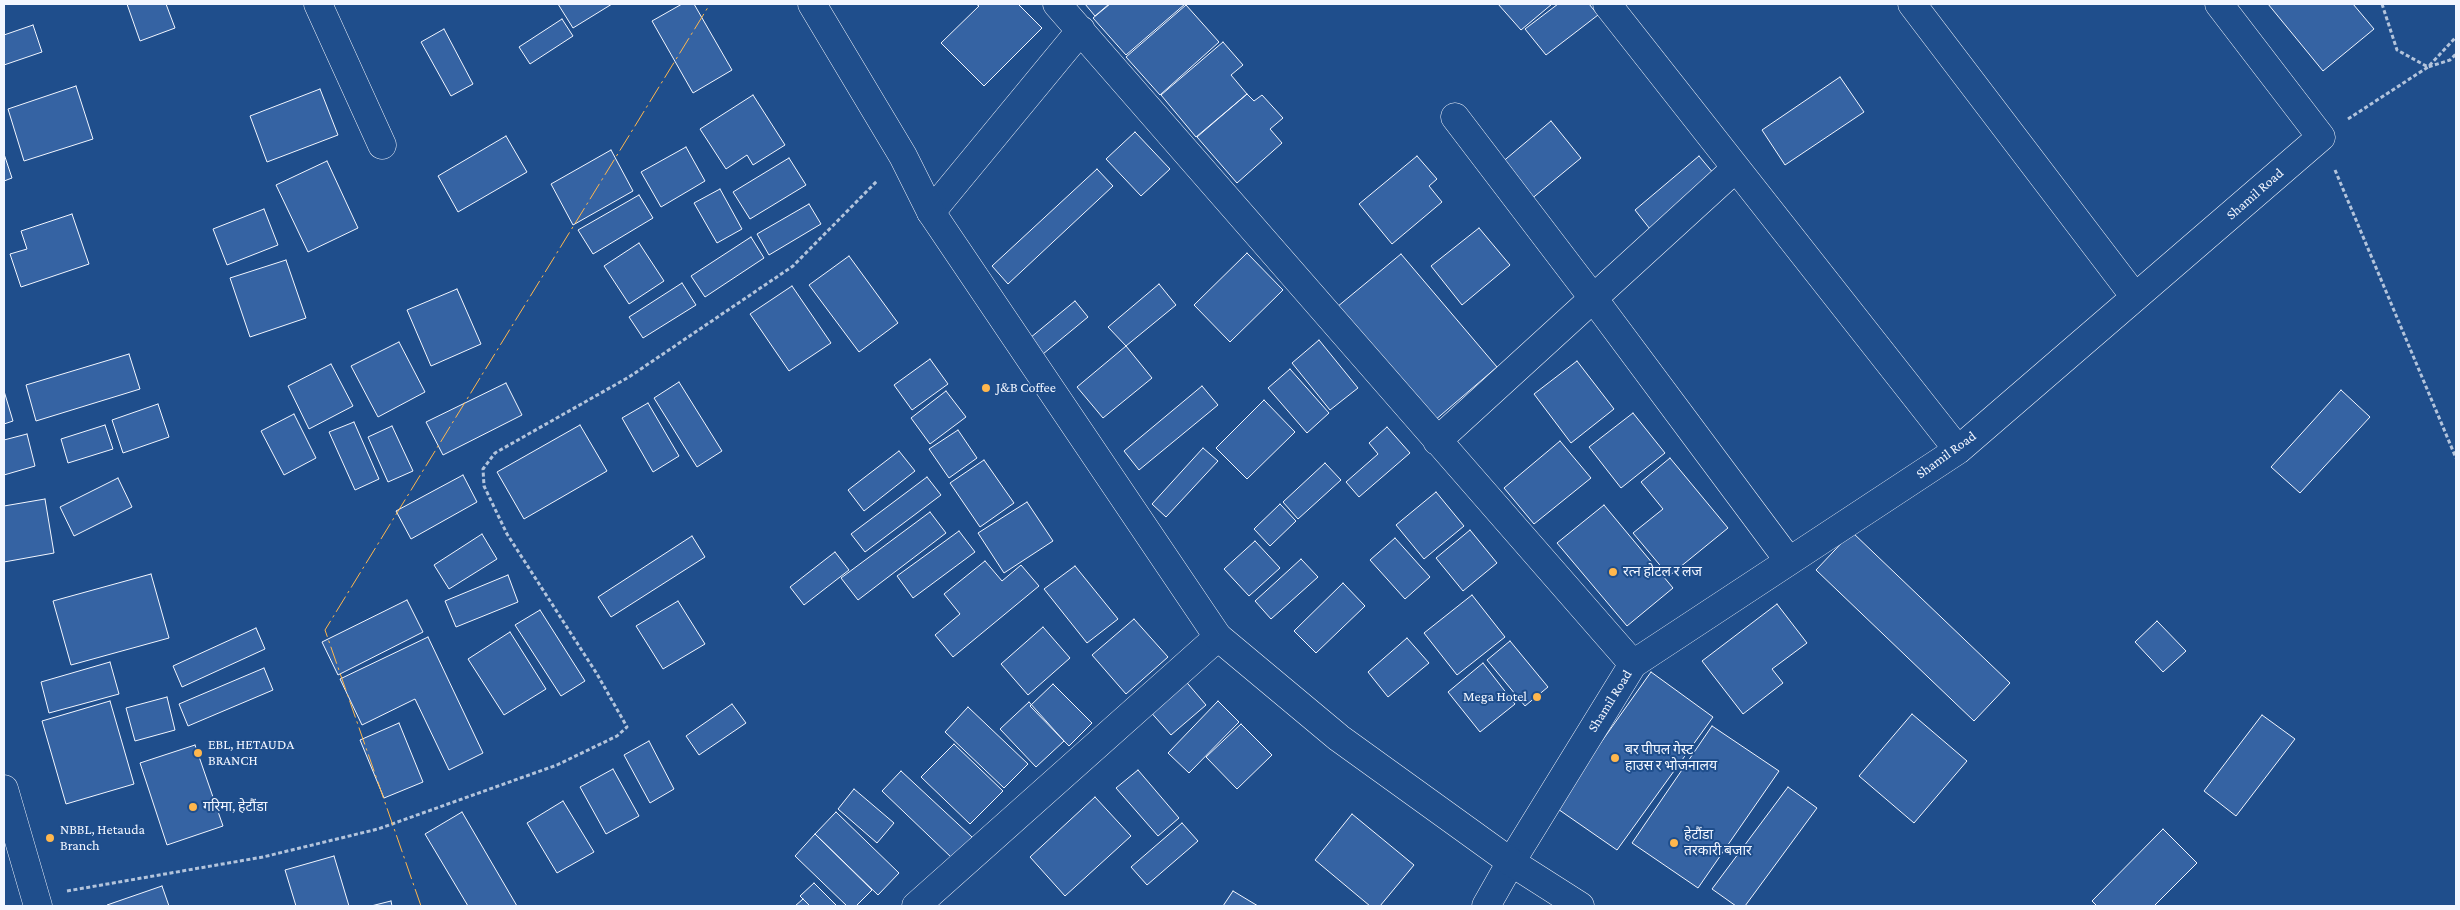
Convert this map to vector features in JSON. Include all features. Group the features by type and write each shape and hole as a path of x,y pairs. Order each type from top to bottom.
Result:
{"main road":[{"path":"318,4 382,145"},
{"path":"812,4 903,156 932,212 1218,637 1339,738 1511,862 1580,906"},
{"path":"1057,4 1082,30 1437,441 1633,664"},
{"path":"1606,4 1958,450"},
{"path":"1912,4 2135,297"},
{"path":"2219,4 2321,137"},
{"path":"932,212 1082,30"},
{"path":"1454,117 1593,298 1790,561"},
{"name":"Shamil Road","path":"1486,906 1633,664 1958,450 2321,137"},
{"path":"1437,441 1736,168"},
{"path":"916,906 1218,637"},
{"path":"4,789 37,902"}],"path":[{"path":"2382,4 2397,50 2428,67 2450,60 2456,54"},
{"path":"2456,37 2428,67 2321,137 2456,458"},
{"path":"37,902 263,857 378,829 557,765 617,736 627,727 596,674 507,534 484,486 483,469 495,454 629,377 793,266 903,156"}],"building":[{"path":"127,4 166,4 175,28 140,41"},
{"path":"558,4 612,4 573,28"},
{"path":"682,4 694,4 732,70 693,93 652,21"},
{"path":"976,4 1018,4 1042,28 984,86 941,43 979,6"},
{"path":"1085,4 1109,4 1095,16"},
{"path":"1110,4 1185,4 1126,55 1093,18"},
{"path":"1498,4 1552,4 1521,30"},
{"path":"1558,4 1589,4 1598,15 1546,55 1525,29"},
{"path":"2268,4 2353,4 2374,29 2323,71"},
{"path":"1186,5 1219,42 1160,95 1126,57"},
{"path":"562,19 573,36 530,64 519,47"},
{"path":"33,25 42,52 4,65 4,35"},
{"path":"444,29 473,84 451,96 421,42"},
{"path":"1223,42 1243,65 1231,75 1247,94 1196,137 1161,95"},
{"path":"1840,77 1864,112 1785,165 1762,130"},
{"path":"76,86 93,139 24,161 8,109"},
{"path":"320,89 338,135 267,162 250,116"},
{"path":"1247,94 1254,101 1262,95 1283,118 1270,129 1282,143 1237,183 1197,137"},
{"path":"753,95 785,145 753,165 747,155 726,169 700,129"},
{"path":"1551,121 1581,158 1524,205 1494,169"},
{"path":"1135,132 1170,169 1141,196 1106,159"},
{"path":"506,136 527,172 458,212 438,176"},
{"path":"686,147 705,181 661,207 641,172"},
{"path":"611,150 633,191 573,225 551,184"},
{"path":"4,154 12,178 4,181"},
{"path":"1417,156 1437,179 1429,186 1442,202 1392,244 1359,204"},
{"path":"1699,156 1714,174 1650,229 1635,210"},
{"path":"789,158 806,185 750,219 733,192"},
{"path":"327,161 358,228 308,252 276,185"},
{"path":"1097,169 1113,186 1008,284 992,266"},
{"path":"720,189 742,229 717,243 694,203"},
{"path":"639,195 653,218 593,254 578,230"},
{"path":"809,204 821,224 769,255 757,234"},
{"path":"264,209 278,245 227,265 213,229"},
{"path":"72,214 89,264 21,287 10,254 27,249 21,231"},
{"path":"1479,228 1510,265 1462,305 1431,266"},
{"path":"751,237 764,258 705,297 691,276"},
{"path":"639,243 664,281 629,304 604,266"},
{"path":"1247,253 1283,290 1230,342 1194,305"},
{"path":"1401,254 1497,367 1434,421 1337,307"},
{"path":"849,256 898,323 859,352 809,285"},
{"path":"286,260 306,318 250,337 230,278"},
{"path":"682,283 696,305 643,338 629,317"},
{"path":"1159,284 1176,305 1126,346 1108,327"},
{"path":"792,286 831,343 789,371 750,314"},
{"path":"457,289 481,344 431,366 407,310"},
{"path":"1075,301 1088,317 1043,354 1030,338"},
{"path":"1319,340 1358,388 1330,410 1292,363"},
{"path":"399,342 425,392 378,417 351,366"},
{"path":"1126,346 1152,378 1103,418 1077,387"},
{"path":"129,354 140,389 36,421 26,385"},
{"path":"930,359 948,384 912,410 894,385"},
{"path":"1577,361 1614,409 1571,443 1534,394"},
{"path":"331,364 353,406 309,429 288,386"},
{"path":"1290,369 1329,413 1307,433 1268,388"},
{"path":"679,382 722,451 697,467 654,398"},
{"path":"506,383 522,415 443,455 426,422"},
{"path":"1202,386 1218,405 1139,470 1124,451"},
{"path":"2341,390 2370,417 2300,493 2271,467"},
{"path":"4,391 13,421 4,424"},
{"path":"946,391 966,417 930,444 911,418"},
{"path":"1264,400 1295,432 1247,479 1216,448"},
{"path":"648,403 679,456 653,472 622,418"},
{"path":"158,404 169,437 123,453 112,420"},
{"path":"1633,413 1665,453 1621,488 1589,447"},
{"path":"294,414 316,458 284,475 261,431"},
{"path":"354,422 379,479 355,490 329,432"},
{"path":"105,425 113,449 68,463 61,439"},
{"path":"580,425 607,471 524,519 497,472"},
{"path":"392,426 413,471 388,482 368,437"},
{"path":"1387,427 1410,453 1359,497 1346,482 1378,454 1369,443"},
{"path":"958,430 977,458 949,478 929,449"},
{"path":"27,434 35,466 4,475 4,440"},
{"path":"1560,441 1591,478 1534,524 1504,488"},
{"path":"1203,448 1218,461 1166,517 1152,504"},
{"path":"899,451 915,471 864,511 848,490"},
{"path":"1670,458 1728,528 1669,576 1633,533 1663,509 1641,482"},
{"path":"984,460 1014,503 980,527 950,483"},
{"path":"1325,463 1341,480 1298,519 1283,502"},
{"path":"463,475 477,502 411,539 396,511"},
{"path":"927,477 941,495 865,552 851,534"},
{"path":"118,478 132,507 74,536 60,507"},
{"path":"1436,492 1464,526 1424,559 1396,525"},
{"path":"45,499 54,553 4,562 4,506"},
{"path":"1027,502 1053,541 1004,573 978,533"},
{"path":"1280,504 1296,521 1270,546 1254,529"},
{"path":"1604,505 1673,588 1627,626 1557,543"},
{"path":"930,512 946,533 858,600 841,578"},
{"path":"1470,530 1497,563 1463,591 1436,558"},
{"path":"959,531 975,552 913,598 897,576"},
{"path":"1852,532 2010,683 1974,721 1816,570"},
{"path":"482,534 497,559 449,589 434,565"},
{"path":"692,536 705,557 611,617 598,597"},
{"path":"1395,538 1430,577 1405,599 1370,560"},
{"path":"1255,541 1280,568 1249,596 1224,569"},
{"path":"835,552 849,570 804,605 790,587"},
{"path":"1301,559 1318,577 1271,619 1255,601"},
{"path":"985,561 1002,581 1021,565 1039,586 953,657 935,635 960,614 944,594"},
{"path":"1075,566 1118,619 1087,643 1044,589"},
{"path":"151,574 169,638 71,665 53,601"},
{"path":"508,575 518,602 456,627 445,601"},
{"path":"1343,583 1365,606 1316,653 1294,631"},
{"path":"1472,595 1505,637 1457,675 1424,633"},
{"path":"407,600 423,632 338,675 322,642"},
{"path":"678,601 705,644 663,669 636,626"},
{"path":"1777,604 1807,643 1772,669 1783,683 1743,714 1702,661"},
{"path":"540,610 585,681 561,696 515,625"},
{"path":"1134,619 1168,657 1126,694 1092,655"},
{"path":"2157,621 2186,651 2163,672 2135,642"},
{"path":"1043,627 1070,658 1028,695 1001,664"},
{"path":"256,628 265,649 182,687 173,666"},
{"path":"510,632 546,689 504,715 468,659"},
{"path":"428,637 483,753 449,770 415,699 362,725 340,679"},
{"path":"1407,638 1429,663 1388,697 1368,672"},
{"path":"1510,641 1548,687 1525,706 1487,660"},
{"path":"110,662 119,694 49,713 41,682"},
{"path":"1483,663 1515,704 1480,732 1448,692"},
{"path":"264,668 273,690 188,726 179,704"},
{"path":"1651,672 1713,717 1617,850 1555,807"},
{"path":"1183,678 1206,705 1171,735 1148,709"},
{"path":"1053,684 1092,723 1069,746 1030,706"},
{"path":"167,697 175,730 135,741 126,708"},
{"path":"110,701 134,784 66,804 42,721"},
{"path":"1218,701 1239,722 1189,773 1168,753"},
{"path":"1029,702 1064,741 1036,767 1000,729"},
{"path":"732,704 746,723 699,755 686,736"},
{"path":"968,707 1028,764 1004,788 945,732"},
{"path":"1912,714 1967,761 1914,823 1859,776"},
{"path":"2262,715 2295,739 2236,816 2204,791"},
{"path":"399,723 423,782 384,798 360,740"},
{"path":"1241,724 1272,755 1237,789 1206,757"},
{"path":"1712,726 1779,771 1698,888 1632,843"},
{"path":"649,741 674,789 650,803 624,755"},
{"path":"954,744 1003,791 970,824 921,777"},
{"path":"195,745 223,826 167,845 140,763"},
{"path":"613,769 639,816 606,834 580,787"},
{"path":"1138,770 1179,818 1158,836 1116,788"},
{"path":"901,771 972,837 952,858 882,791"},
{"path":"1788,787 1817,808 1745,906 1736,906 1712,889"},
{"path":"854,789 894,823 877,843 838,809"},
{"path":"1095,797 1131,836 1065,896 1030,857"},
{"path":"563,801 594,852 557,873 527,823"},
{"path":"462,812 517,906 468,906 425,834"},
{"path":"836,812 899,873 878,895 815,834"},
{"path":"1352,814 1414,865 1380,906 1370,906 1315,860"},
{"path":"1182,823 1198,841 1147,885 1131,867"},
{"path":"2163,829 2197,863 2154,906 2097,906 2092,901"},
{"path":"815,834 872,890 856,906 847,906 795,856"},
{"path":"334,856 349,906 296,906 285,870"},
{"path":"814,883 837,906 810,906 800,896"},
{"path":"162,886 169,906 107,906 107,905"},
{"path":"1233,891 1258,906 1223,906"},
{"path":"803,899 810,906 795,906"},
{"path":"391,901 392,906 371,906"}],"power":[{"path":"421,906 325,630 710,4"}],"place":[{"name":"J&B Coffee","path":"986,388"},
{"name":"रत्‍न होटल र लज","path":"1613,572"},
{"name":"Mega Hotel","path":"1537,697"},
{"name":"EBL, HETAUDA BRANCH","path":"198,753"},
{"name":"बर पीपल गेस्ट हाउस र भोजनालय","path":"1615,758"},
{"name":"गरिमा, हेटौंडा","path":"193,807"},
{"name":"NBBL, Hetauda Branch","path":"50,838"},
{"name":"हेटौंडा तरकारी बजार","path":"1674,843"}]}
